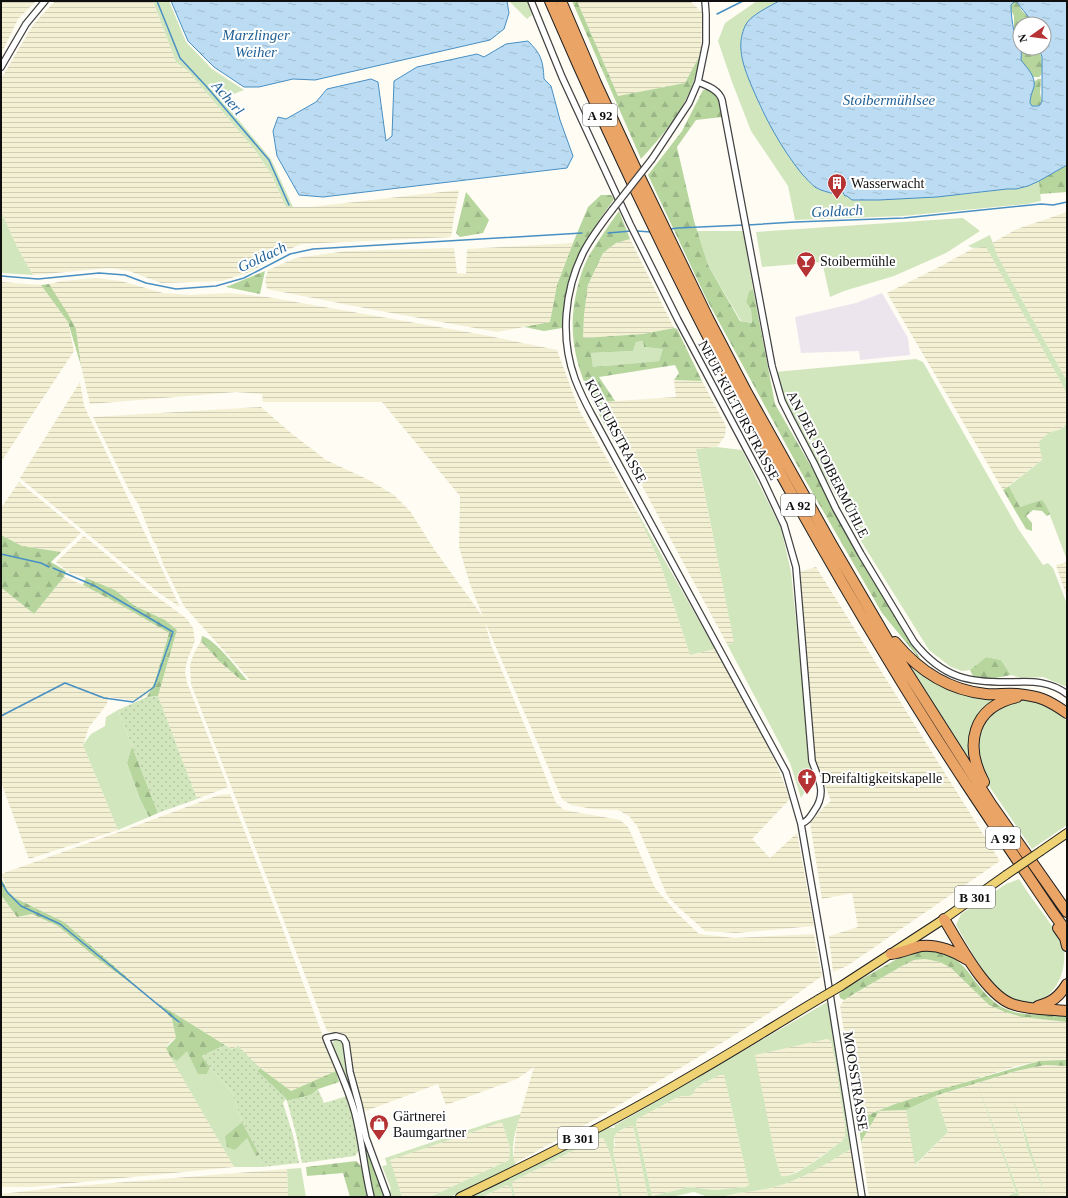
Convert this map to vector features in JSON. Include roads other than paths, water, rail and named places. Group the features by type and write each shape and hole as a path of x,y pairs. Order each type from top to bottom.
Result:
{"highway":[{"name":"A 92","path":"550,1 588,86 662,236 825,532 930,709 991,804 1067,912"},
{"name":"A 92","path":"561,1 657,226"},
{"name":"A 92","path":"662,236 700,323 742,403 828,558 886,658 952,763 1067,932"},
{"path":"872,612 881,619 894,641 906,656 942,682 965,690 987,694 1017,694 1039,697 1051,702 1067,713"},
{"path":"991,804 989,792 980,775 974,758 973,743 976,729 979,722 992,708 1002,702 1025,696"},
{"path":"1053,913 1055,923 1065,938 1067,946"},
{"path":"944,919 970,961 987,985 998,996 1014,1005 1067,1011"},
{"path":"891,954 901,953 920,946 929,946 938,947 959,954 970,961"},
{"path":"1032,1008 1048,1003 1061,994 1067,984"}],"main road":[{"name":"B 301","path":"460,1197 514,1172 694,1075 891,954 1067,833"}],"street":[{"path":"1,67 26,24 45,1"},
{"name":"NEUE KULTURSTRASSE","path":"531,1 562,77 630,224 678,320 762,478 784,525 796,567 812,761 822,790 822,797 819,805 807,822 802,824"},
{"name":"KULTURSTRASSE","path":"705,1 706,43 698,82 689,103 652,159 612,210 584,250 570,288 566,315 566,334 573,373 592,415 786,772 802,824"},
{"name":"AN DER STOIBERMÜHLE","path":"698,82 716,91 720,94 722,100 772,366 782,401 852,538 914,642 924,654 937,665 968,680 990,682 1036,682 1053,686 1067,694"},
{"name":"MOOSSTRASSE","path":"802,824 862,1197"},
{"path":"371,1197 366,1179 359,1134 353,1108 326,1038 336,1036 343,1038 346,1043 350,1072 366,1138 387,1195"}],"water":[{"name":"Marzlinger Weiher","path":"171,1 507,1 509,13 504,29 490,40 315,80 293,79 259,87 244,87 214,67 188,41"},
{"name":"Stoibermühlsee","path":"779,1 1067,1 1067,165 1039,181 1016,189 937,197 852,200 845,196 842,191 838,191 835,194 815,187 802,174 787,154 774,132 762,110 742,60 741,44 745,26 751,18"},
{"path":"528,41 539,54 543,67 544,79 551,86 560,120 573,156 567,168 323,197 299,195 277,156 273,131 278,117 286,119 316,102 327,89 371,79 378,82 386,141 392,136 394,81 417,67 477,54 484,57 506,44"}],"waterway":[{"name":"Acherl","path":"157,1 180,58 269,160 289,205"},
{"path":"717,14 743,1"},
{"name":"Goldach","path":"748,225 904,218 1041,204 1053,205 1067,202"},
{"name":"Goldach","path":"670,229 744,225"},
{"name":"Goldach","path":"608,233 631,231"},
{"name":"Goldach","path":"637,231 651,232"},
{"name":"Goldach","path":"1,276 38,279 99,273 125,275 146,283 176,289 216,286 244,278 290,254 313,249 582,233"},
{"path":"1,554 41,563 49,567"},
{"path":"1,716 65,683 104,698 133,702 154,687 173,632 95,586 53,568"},
{"path":"1,881 7,892 21,906 60,924 179,1022"}],"place":[{"name":"Wasserwacht","path":"837,200"},
{"name":"Stoibermühle","path":"806,278"},
{"name":"Dreifaltigkeitskapelle","path":"807,795"},
{"name":"Gärtnerei Baumgartner","path":"379,1141"}]}
